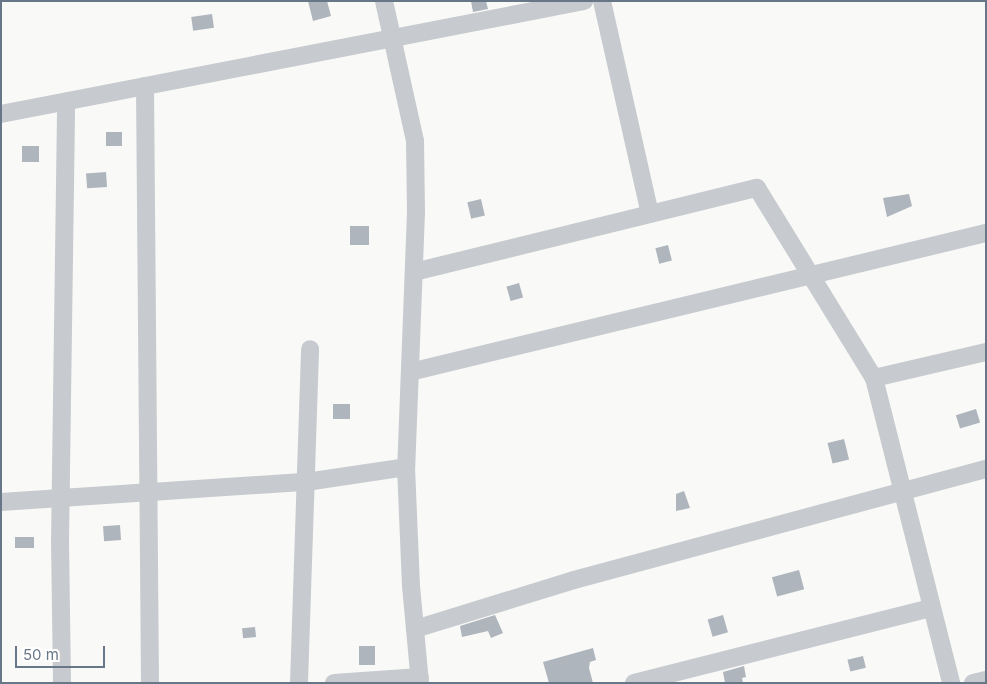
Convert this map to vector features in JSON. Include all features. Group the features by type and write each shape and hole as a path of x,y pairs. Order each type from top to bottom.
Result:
{"street":[{"path":"334,683 420,680 415,629 406,467 414,272 415,141 384,1"},
{"path":"1,114 584,1"},
{"path":"602,1 650,214"},
{"path":"145,86 150,683"},
{"path":"62,683 61,498 66,102"},
{"path":"414,272 757,188 874,378 951,683"},
{"path":"410,372 986,234"},
{"path":"299,683 310,349"},
{"path":"874,378 986,352"},
{"path":"1,502 306,482 406,467"},
{"path":"415,629 574,580 986,468"},
{"path":"634,683 932,608"},
{"path":"973,683 986,680"}],"building":[{"path":"308,1 327,1 331,16 313,21"},
{"path":"471,1 486,1 488,9 473,12"},
{"path":"212,14 214,28 193,31 191,17"},
{"path":"106,132 122,132 122,146 106,146"},
{"path":"22,146 39,146 39,162 22,162"},
{"path":"106,172 107,187 87,188 86,173"},
{"path":"909,194 912,206 887,217 883,198"},
{"path":"481,199 485,216 471,219 467,202"},
{"path":"350,226 369,226 369,245 350,245"},
{"path":"668,245 672,261 659,264 655,248"},
{"path":"519,283 523,297 511,301 507,287"},
{"path":"333,404 350,404 350,419 333,419"},
{"path":"976,409 980,422 960,429 956,415"},
{"path":"844,439 849,459 833,463 828,443"},
{"path":"684,491 690,508 676,511 676,494"},
{"path":"120,525 121,540 104,541 103,526"},
{"path":"15,537 34,537 34,548 15,548"},
{"path":"799,570 804,589 777,597 772,577"},
{"path":"495,615 503,633 491,638 488,631 462,637 460,626"},
{"path":"723,615 728,632 713,637 708,619"},
{"path":"255,627 256,637 243,638 242,628"},
{"path":"359,646 375,646 375,665 359,665"},
{"path":"593,648 596,660 590,662 589,668 593,683 549,683 543,662"},
{"path":"863,656 866,668 850,672 847,660"},
{"path":"744,666 746,677 742,678 743,683 725,683 723,672"}]}
